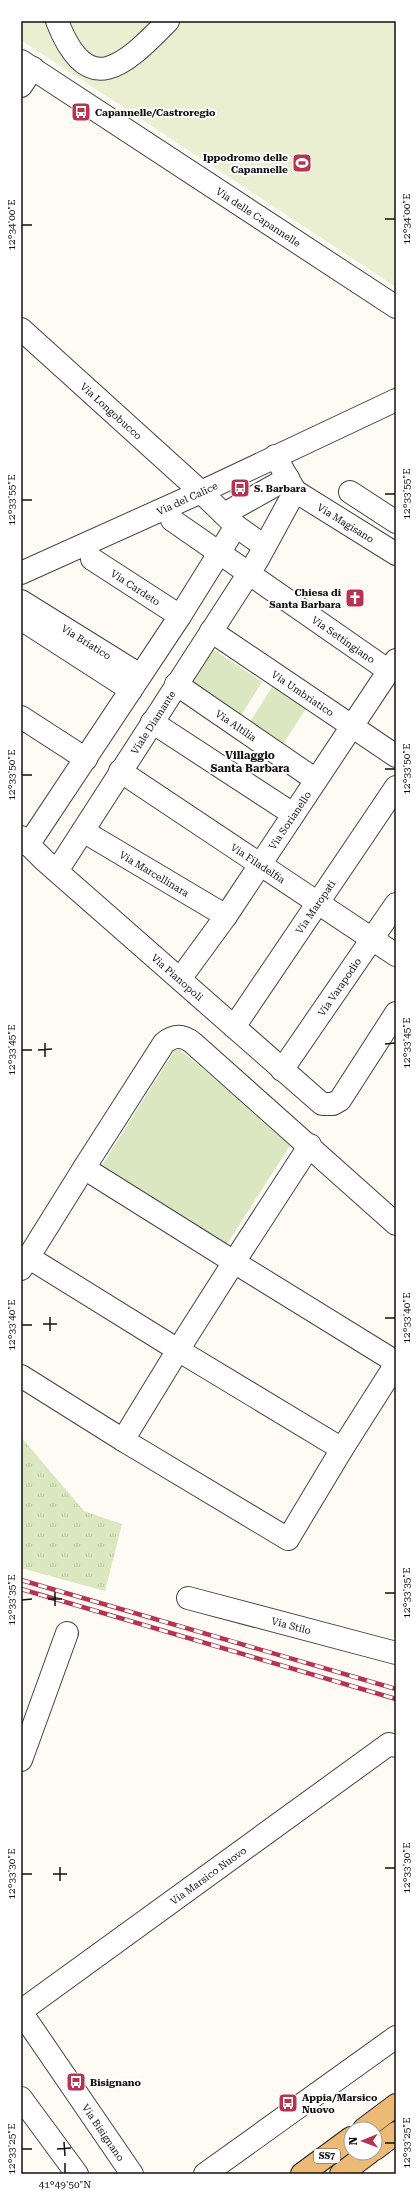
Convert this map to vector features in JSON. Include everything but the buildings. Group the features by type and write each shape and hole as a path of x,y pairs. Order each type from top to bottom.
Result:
{"main road":[{"path":"375,2121 396,2105"},
{"path":"383,2143 396,2133"},
{"name":"SS7","path":"302,2174 343,2144"},
{"name":"SS7","path":"341,2174 358,2161"}],"street":[{"path":"57,21 63,36 78,58 91,68 100,70 111,67 128,58 168,21"},
{"name":"Via delle Capannelle","path":"25,72 396,307"},
{"name":"Via Longobucco","path":"21,329 230,520 264,546"},
{"name":"Via del Calice","path":"21,573 201,492 396,400"},
{"path":"25,841 86,759 135,682 180,616 220,553 230,520 291,484 275,456"},
{"name":"Viale Diamante","path":"57,871 248,574 264,546 291,484"},
{"name":"Via Magisano","path":"291,484 396,554"},
{"path":"350,492 396,522"},
{"name":"Via Settingiano","path":"172,520 248,574 393,665"},
{"name":"Via Cardeto","path":"92,559 180,616"},
{"name":"Via Briatico","path":"25,612 135,682"},
{"name":"Via Umbriatico","path":"211,631 396,756"},
{"name":"Via Sorianello","path":"180,979 226,916 393,665"},
{"name":"Via Altilia","path":"176,684 316,780"},
{"path":"21,717 86,759"},
{"path":"152,722 293,814"},
{"name":"Via Filadelfia","path":"120,771 260,863 318,905 396,955"},
{"name":"Via Maropati","path":"234,1027 318,905 396,787"},
{"name":"Via Marcellinara","path":"83,831 226,916"},
{"name":"Via Pianopoli","path":"25,841 314,1099 322,1104 330,1105 337,1102 342,1097 396,1014"},
{"name":"Via Varapodio","path":"282,1070 396,904"},
{"path":"342,1449 178,1350 25,1263 156,1055 164,1043 173,1037 184,1038 193,1043 310,1145 396,1224"},
{"path":"123,1440 178,1350 310,1145"},
{"path":"21,1376 123,1440 288,1539 396,1363 84,1168"},
{"name":"Via Stilo","path":"188,1598 396,1653"},
{"path":"21,1760 67,1633"},
{"name":"Via Marsico Nuovo","path":"21,2011 388,1744 396,1746"},
{"name":"Via Bisignano","path":"21,2011 132,2174"},
{"path":"205,2174 396,2037"},
{"path":"21,2098 77,2174"}],"green space":[{"name":"Ippodromo delle Capannelle","path":"21,21 396,21 396,287 21,40"},
{"path":"213,649 262,682 240,717 190,684"},
{"path":"274,684 308,706 281,747 248,725"},
{"path":"175,1050 180,1050 291,1144 227,1244 102,1165"},
{"path":"21,1437 84,1511 122,1524 105,1591 21,1568"}],"railway":[{"path":"21,1580 396,1689"},
{"path":"21,1589 396,1699"}],"place":[{"name":"Capannelle/Castroregio","path":"81,112"},
{"name":"Ippodromo delle Capannelle","path":"302,163"},
{"name":"S. Barbara","path":"240,488"},
{"name":"Chiesa di Santa Barbara","path":"355,598"},
{"name":"Bisignano","path":"76,2082"},
{"name":"Appia/Marsico Nuovo","path":"288,2103"}],"district":[{"name":"Villaggio Santa Barbara","path":"250,761"}]}
